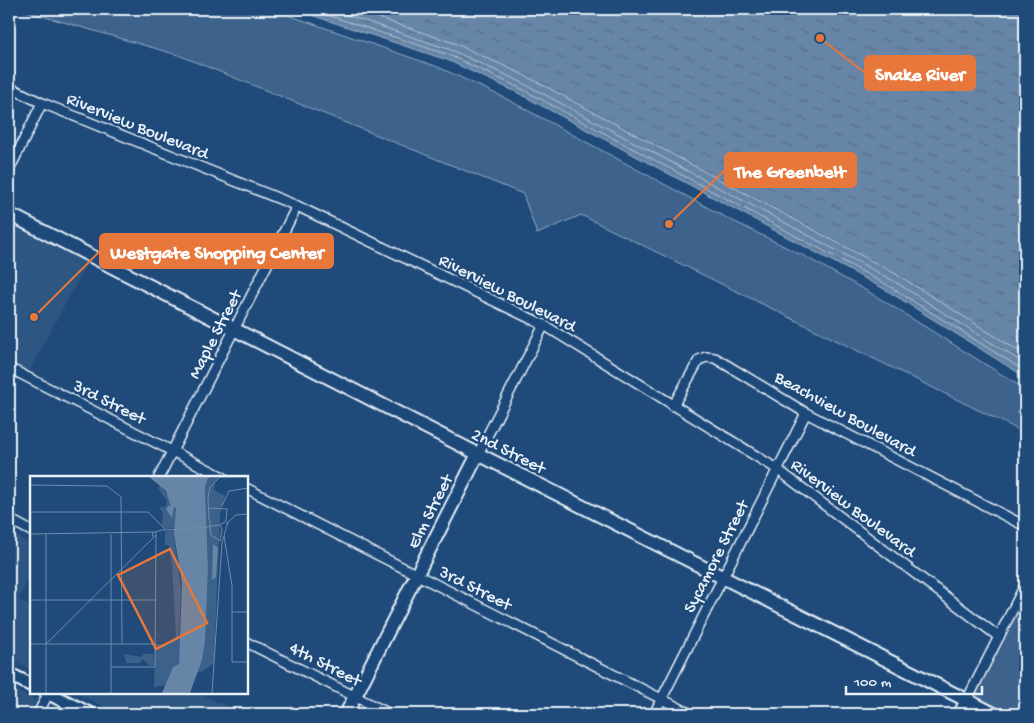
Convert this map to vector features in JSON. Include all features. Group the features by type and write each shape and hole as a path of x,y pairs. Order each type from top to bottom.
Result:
{"street":[{"name":"Riverview Boulevard","path":"9,87 42,103 297,206 544,324 777,469 998,637"},
{"path":"9,170 42,103"},
{"name":"Maple Street","path":"160,476 297,206"},
{"name":"2nd Street","path":"9,214 478,454 994,714"},
{"name":"Elm Street","path":"346,714 544,324"},
{"name":"Beachview Boulevard","path":"673,406 698,360 706,357 715,358 806,413 1025,526"},
{"name":"3rd Street","path":"9,368 221,476"},
{"name":"Sycamore Street","path":"654,714 806,413"},
{"name":"3rd Street","path":"248,489 691,714"},
{"path":"9,519 30,530"},
{"path":"960,714 1025,585"},
{"name":"4th Street","path":"248,643 390,714"},
{"path":"9,674 30,684"},
{"path":"38,714 48,693"},
{"path":"50,693 90,714"}],"shaded area":[{"path":"18,9 271,9 438,67 503,97 725,217 806,257 874,295 1025,389 1025,426 1021,431 581,215 537,234 523,194 178,55"},
{"path":"9,214 91,256 26,377 9,368"},
{"path":"9,532 30,543 30,576 18,600 30,606 30,670 9,659"},
{"path":"1025,585 1025,714 994,714 967,700"},
{"path":"9,686 38,702 31,714 9,714"},
{"path":"77,693 200,693 241,714 119,714"}],"water":[{"path":"293,9 1012,9 1025,16 1025,377 886,290 516,92 447,60"}],"place":[{"name":"Snake River","path":"820,38"},
{"name":"The Greenbelt","path":"669,224"},
{"name":"Westgate Shopping Center","path":"34,317"}]}
